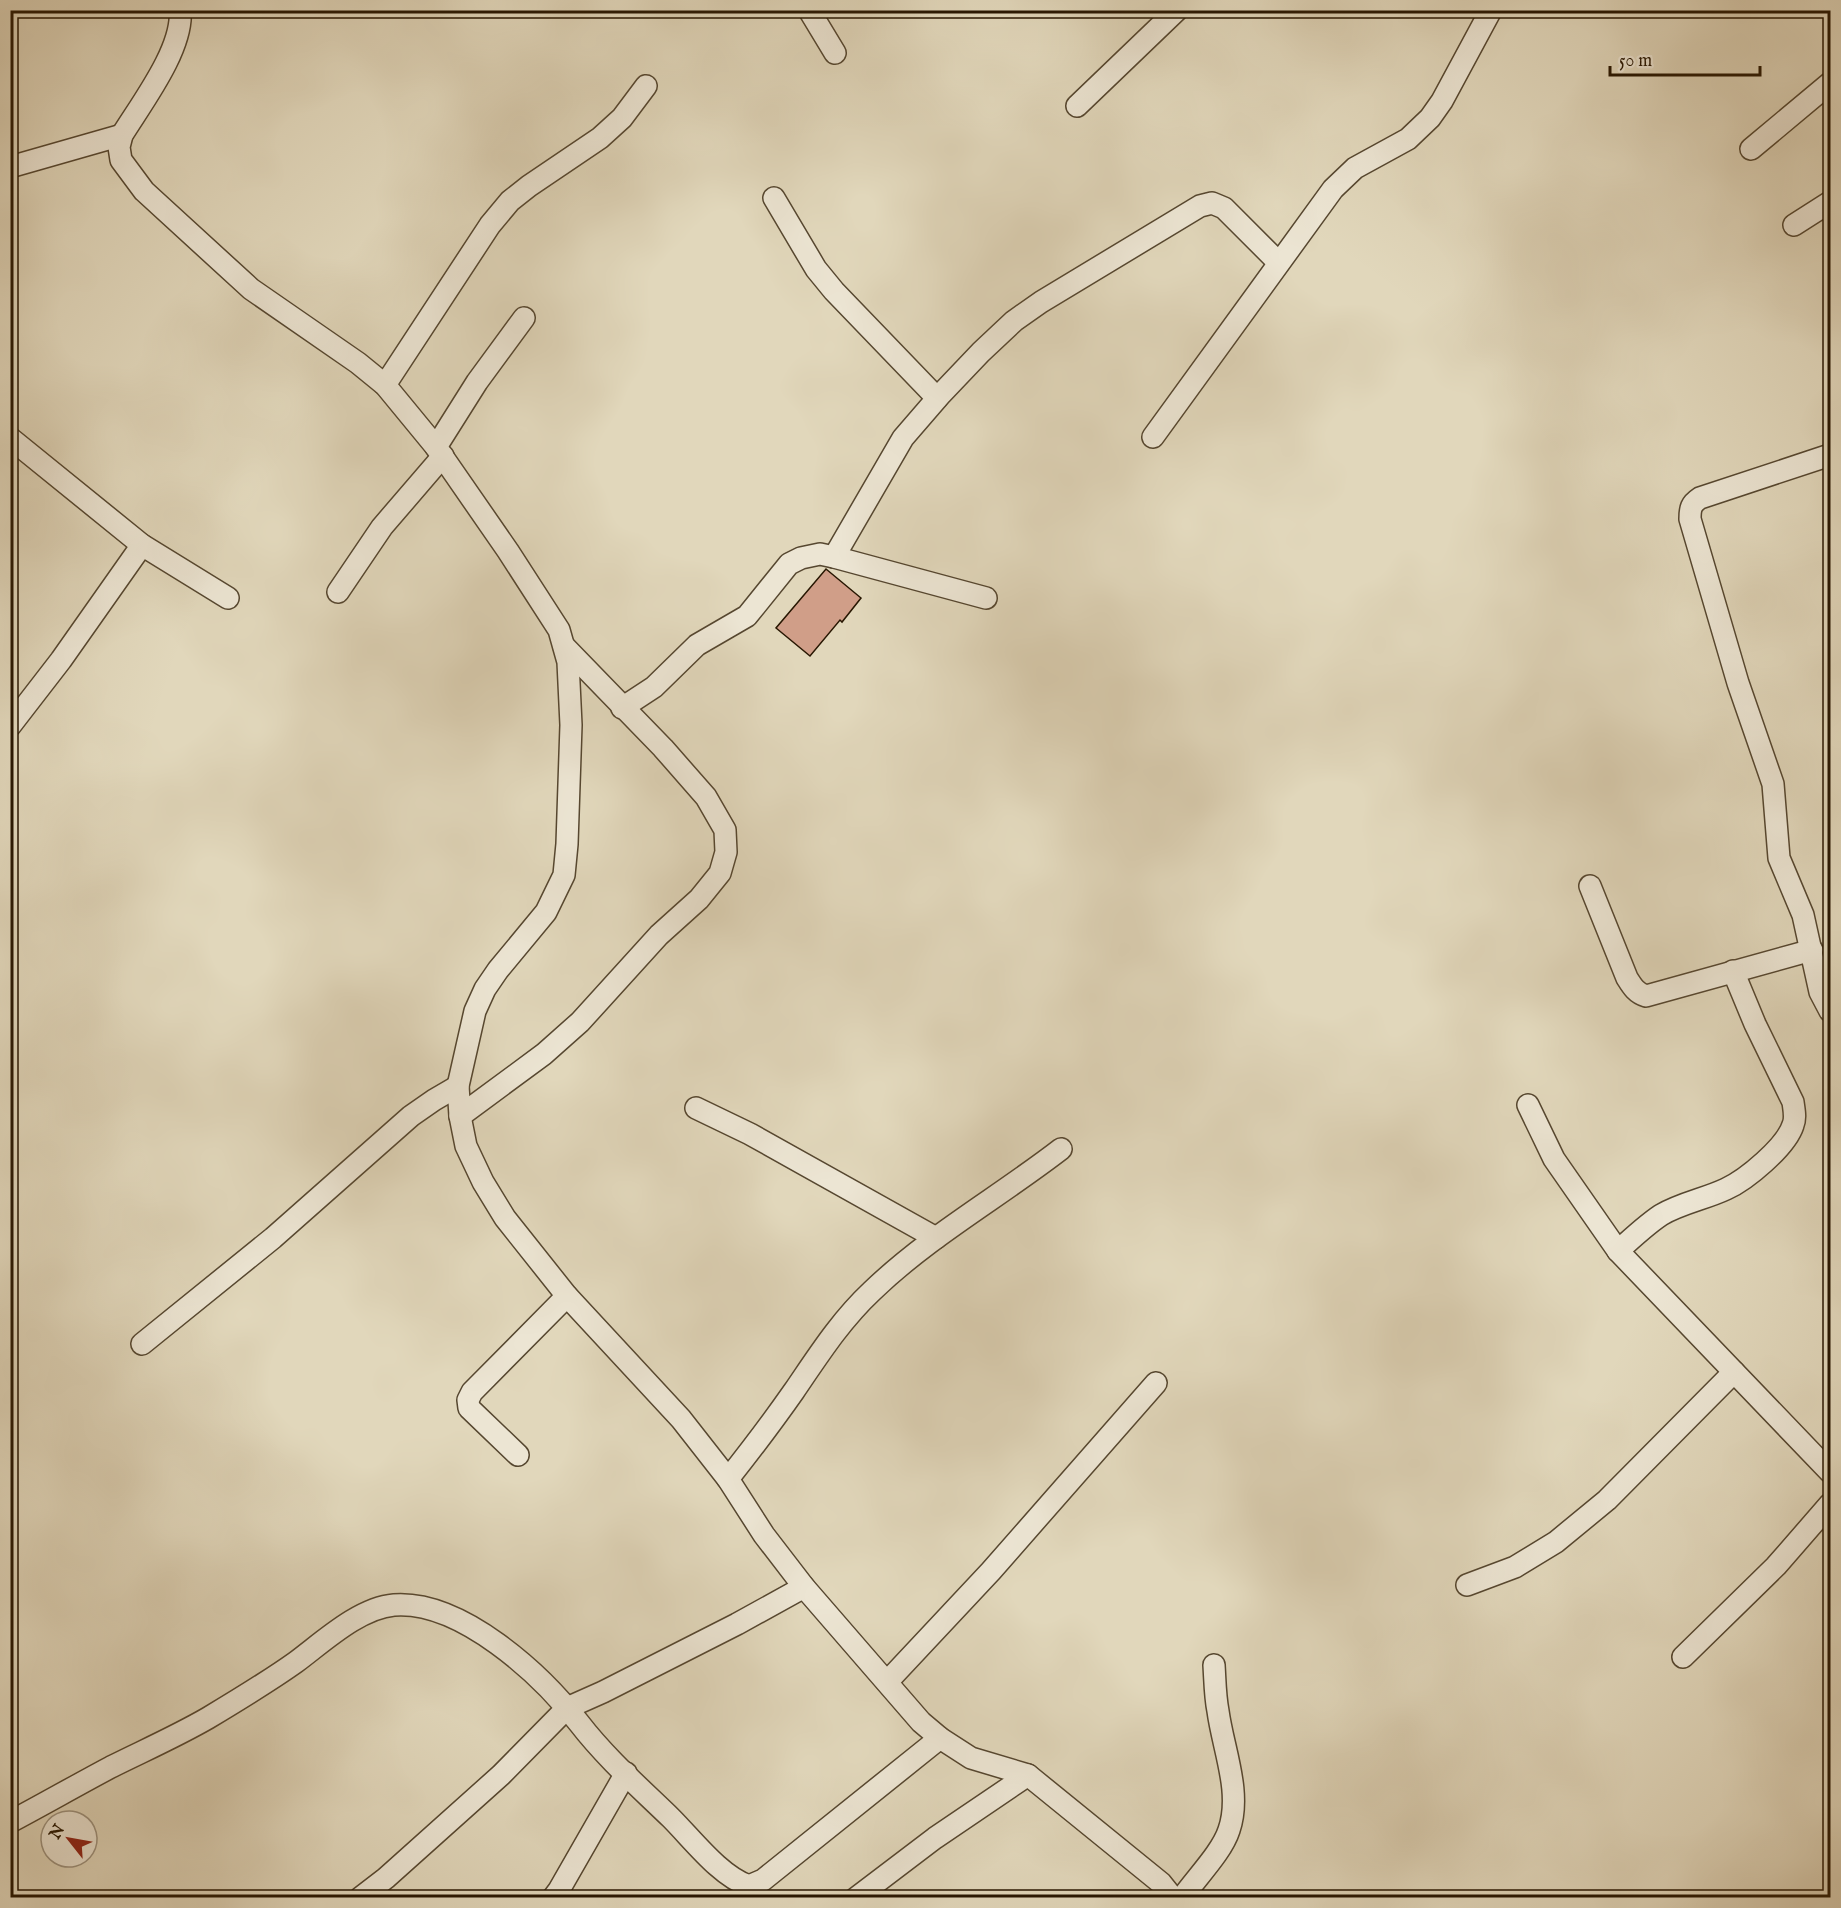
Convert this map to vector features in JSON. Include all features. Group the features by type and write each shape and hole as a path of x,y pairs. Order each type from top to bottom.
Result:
{"street":[{"path":"180,10 173,49 122,135 119,147 122,160 144,191 251,289 358,363 385,385 439,451 553,620 564,645 568,662 571,725 564,875 546,912 485,989 475,1011 458,1086 460,1116 466,1146 483,1182 505,1218 567,1296 681,1419 728,1479 764,1534 804,1587 914,1715 940,1738 971,1758 1028,1775 1161,1883 1173,1898"},
{"path":"809,10 835,54"},
{"path":"1077,106 1177,10"},
{"path":"1153,437 1329,193 1355,168 1408,139 1430,118 1448,92 1491,10"},
{"path":"1751,149 1830,83"},
{"path":"385,385 490,225 510,201 551,170 600,138 622,118 646,86"},
{"path":"10,167 122,135"},
{"path":"774,198 816,269 834,291 937,398"},
{"path":"1794,225 1830,202"},
{"path":"834,556 903,438 981,352 1014,321 1041,302 1200,206 1212,203 1224,208 1278,262"},
{"path":"338,592 382,527 439,451 477,382 524,318"},
{"path":"14,449 142,545 228,598"},
{"path":"1830,454 1700,498 1692,503 1690,510 1690,519 1738,683 1773,784 1779,858 1803,915 1820,992 1830,1011"},
{"path":"10,726 61,660 142,545"},
{"path":"622,708 654,687 698,645 747,616 789,564 801,558 820,554 834,556 986,598"},
{"path":"460,1116 544,1054 580,1022 659,935 699,899 720,873 726,852 725,830 706,797 663,748 622,708 564,645"},
{"path":"1590,886 1627,978 1640,994 1646,996 1812,950"},
{"path":"1618,1251 1662,1215 1730,1187 1751,1173 1784,1140 1793,1125 1793,1102 1755,1024 1733,971"},
{"path":"142,1344 281,1231 411,1116 458,1086"},
{"path":"1528,1105 1554,1159 1618,1251 1830,1472"},
{"path":"696,1108 750,1134 936,1238"},
{"path":"728,1479 845,1318 872,1291 911,1256 1061,1149"},
{"path":"518,1455 469,1408 468,1400 472,1392 567,1296"},
{"path":"1467,1585 1515,1568 1556,1542 1607,1500 1734,1372"},
{"path":"887,1682 991,1570 1156,1383"},
{"path":"1683,1657 1776,1566 1830,1504"},
{"path":"360,1898 386,1878 501,1775 567,1708 737,1624 804,1587"},
{"path":"10,1822 206,1719 296,1662 347,1624 374,1610 393,1605 414,1606 437,1611 476,1628 505,1648 567,1708 599,1750 626,1773 728,1874 749,1886 763,1880 940,1738"},
{"path":"1182,1898 1221,1846 1229,1831 1233,1811 1233,1790 1217,1710 1214,1665"},
{"path":"553,1898 626,1773"},
{"path":"856,1898 935,1838 1028,1775"}],"building":[{"path":"826,569 861,598 810,656 776,628"}]}
